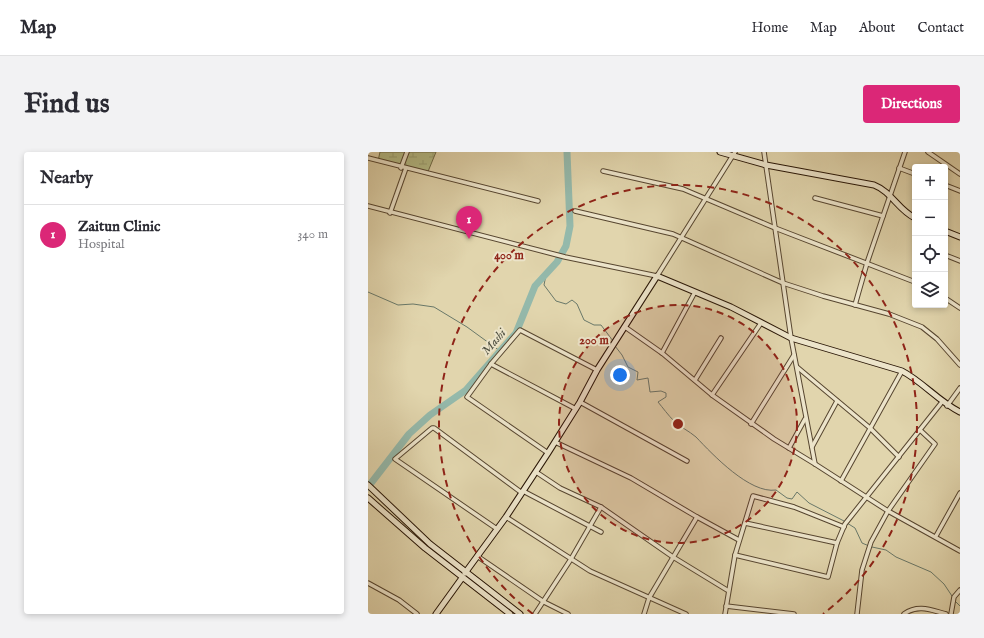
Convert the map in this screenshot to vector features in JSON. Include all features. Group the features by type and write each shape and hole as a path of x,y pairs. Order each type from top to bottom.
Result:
{"street":[{"path":"390,213 404,168 407,152"},
{"path":"720,152 734,154 766,165 874,185 882,188 890,195 898,206 912,216"},
{"path":"764,152 791,338 805,419 815,464"},
{"path":"855,305 867,263 904,152"},
{"path":"928,152 960,174"},
{"path":"436,614 506,517 536,472 576,409 597,370 683,238 734,154"},
{"path":"368,158 538,201"},
{"path":"899,168 912,173"},
{"path":"603,171 683,189 775,228 912,281"},
{"path":"948,186 960,191"},
{"path":"814,198 883,216"},
{"path":"368,206 390,213 565,257 657,276 731,307 791,338 902,371 911,376 947,406 960,412"},
{"path":"575,211 651,228 683,238 783,283 889,314 922,327 937,339 960,365"},
{"path":"948,232 960,237"},
{"path":"948,256 960,261"},
{"path":"662,353 695,292"},
{"path":"948,300 960,308"},
{"path":"712,395 761,323"},
{"path":"625,327 662,353 712,395 751,424 888,512 936,536 960,551"},
{"path":"548,453 467,397 491,364 520,330 597,370"},
{"path":"695,380 722,338"},
{"path":"751,424 794,355"},
{"path":"491,364 576,409"},
{"path":"797,367 870,428 899,457"},
{"path":"841,481 902,371"},
{"path":"947,406 960,388"},
{"path":"812,448 838,401"},
{"path":"580,402 687,461"},
{"path":"735,555 828,577 837,543 844,527 942,402"},
{"path":"789,448 805,419"},
{"path":"497,529 395,460 432,428 434,428 522,492 590,525 601,532"},
{"path":"857,614 862,570 870,542 888,512 935,444 920,430"},
{"path":"555,442 631,478 697,518 739,540"},
{"path":"536,472 560,488 600,508 673,557 728,590"},
{"path":"368,485 464,575 510,614"},
{"path":"936,536 960,493"},
{"path":"725,614 735,555 754,495 844,527"},
{"path":"370,499 400,528 520,614"},
{"path":"535,614 571,559 600,508"},
{"path":"506,517 571,559 609,581 686,614"},
{"path":"644,614 649,598 697,518"},
{"path":"745,523 837,543"},
{"path":"477,556 544,602 568,614"},
{"path":"368,583 399,600 417,614"},
{"path":"951,614 954,597 960,590"},
{"path":"726,606 794,614"},
{"path":"904,614 912,609 921,607 946,614"}],"green space":[{"path":"380,152 436,152 427,174 378,161"}],"waterway":[{"name":"Mashi","path":"368,487 409,434 430,415 466,390 516,333 535,286 557,262 566,246 570,226 567,152"},
{"path":"546,275 544,285 556,301 566,304 572,300 577,304 584,320 594,325 601,325 613,341"},
{"path":"368,292 398,305 413,304 434,307 467,327 500,351"},
{"path":"615,346 622,355 628,367 638,372 637,380 648,378 650,392 661,391 666,393 666,397 658,402 672,419 696,437 733,472 755,486 766,490 776,490 787,498 792,499 797,492 809,503 844,521"},
{"path":"847,523 855,528 862,543 869,546"},
{"path":"872,547 886,550 896,557 931,572 944,584 952,596"},
{"path":"955,601 960,606"}],"place":[{"name":"Zaitun Clinic","path":"469,239"}]}
